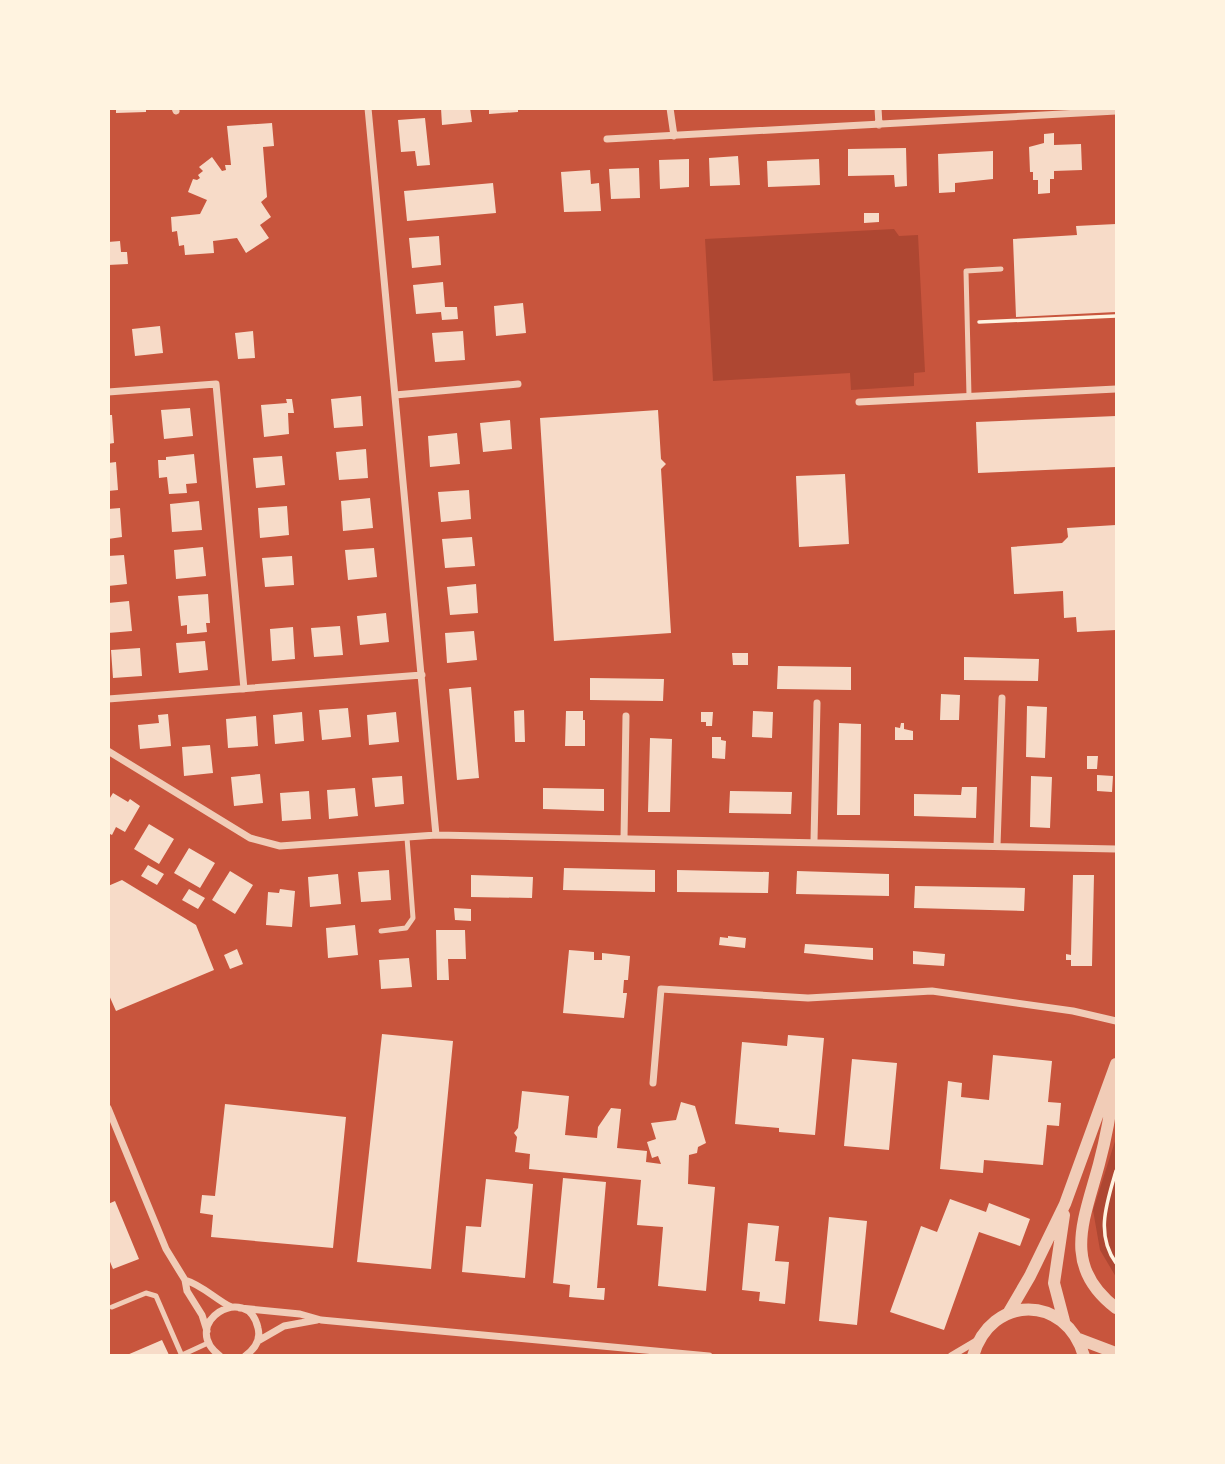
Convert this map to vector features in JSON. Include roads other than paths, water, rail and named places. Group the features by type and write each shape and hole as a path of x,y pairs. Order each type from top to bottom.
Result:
{"street":[{"path":"368,108 436,835"},
{"path":"670,108 674,136"},
{"path":"877,108 879,125"},
{"path":"607,139 879,125 1070,111 1116,111"},
{"path":"108,392 216,384 244,689"},
{"path":"395,395 518,384"},
{"path":"859,402 1116,389"},
{"path":"108,699 422,675"},
{"path":"997,846 1002,698"},
{"path":"814,841 817,703"},
{"path":"624,839 626,716"},
{"path":"108,751 250,838 280,846 436,835 1116,849"},
{"path":"653,1083 662,989 808,998 932,991 1073,1011 1116,1021"},
{"path":"1009,1312 1065,1204 1116,1065"},
{"path":"1116,1065 1111,1109 1099,1164 1083,1217 1079,1245 1083,1265 1091,1282 1101,1296 1116,1308"},
{"path":"108,1108 166,1249 202,1315 208,1343 218,1355"},
{"path":"1064,1321 1054,1283 1065,1204"},
{"path":"185,1280 196,1283 217,1299 247,1311 258,1324 252,1350"},
{"path":"207,1331 210,1320 216,1313 235,1307 300,1314 321,1320 709,1356"},
{"path":"973,1356 978,1340 991,1323 1009,1312 1028,1309 1047,1312 1064,1321 1079,1339 1084,1356"},
{"path":"252,1350 284,1326 321,1320"},
{"path":"1079,1339 1116,1353"},
{"path":"951,1356 978,1340"}],"lane":[{"path":"969,396 966,271 1000,269"},
{"path":"381,931 406,928 413,918 407,838"},
{"path":"112,1307 146,1293 156,1296 182,1355 208,1343"}]}
